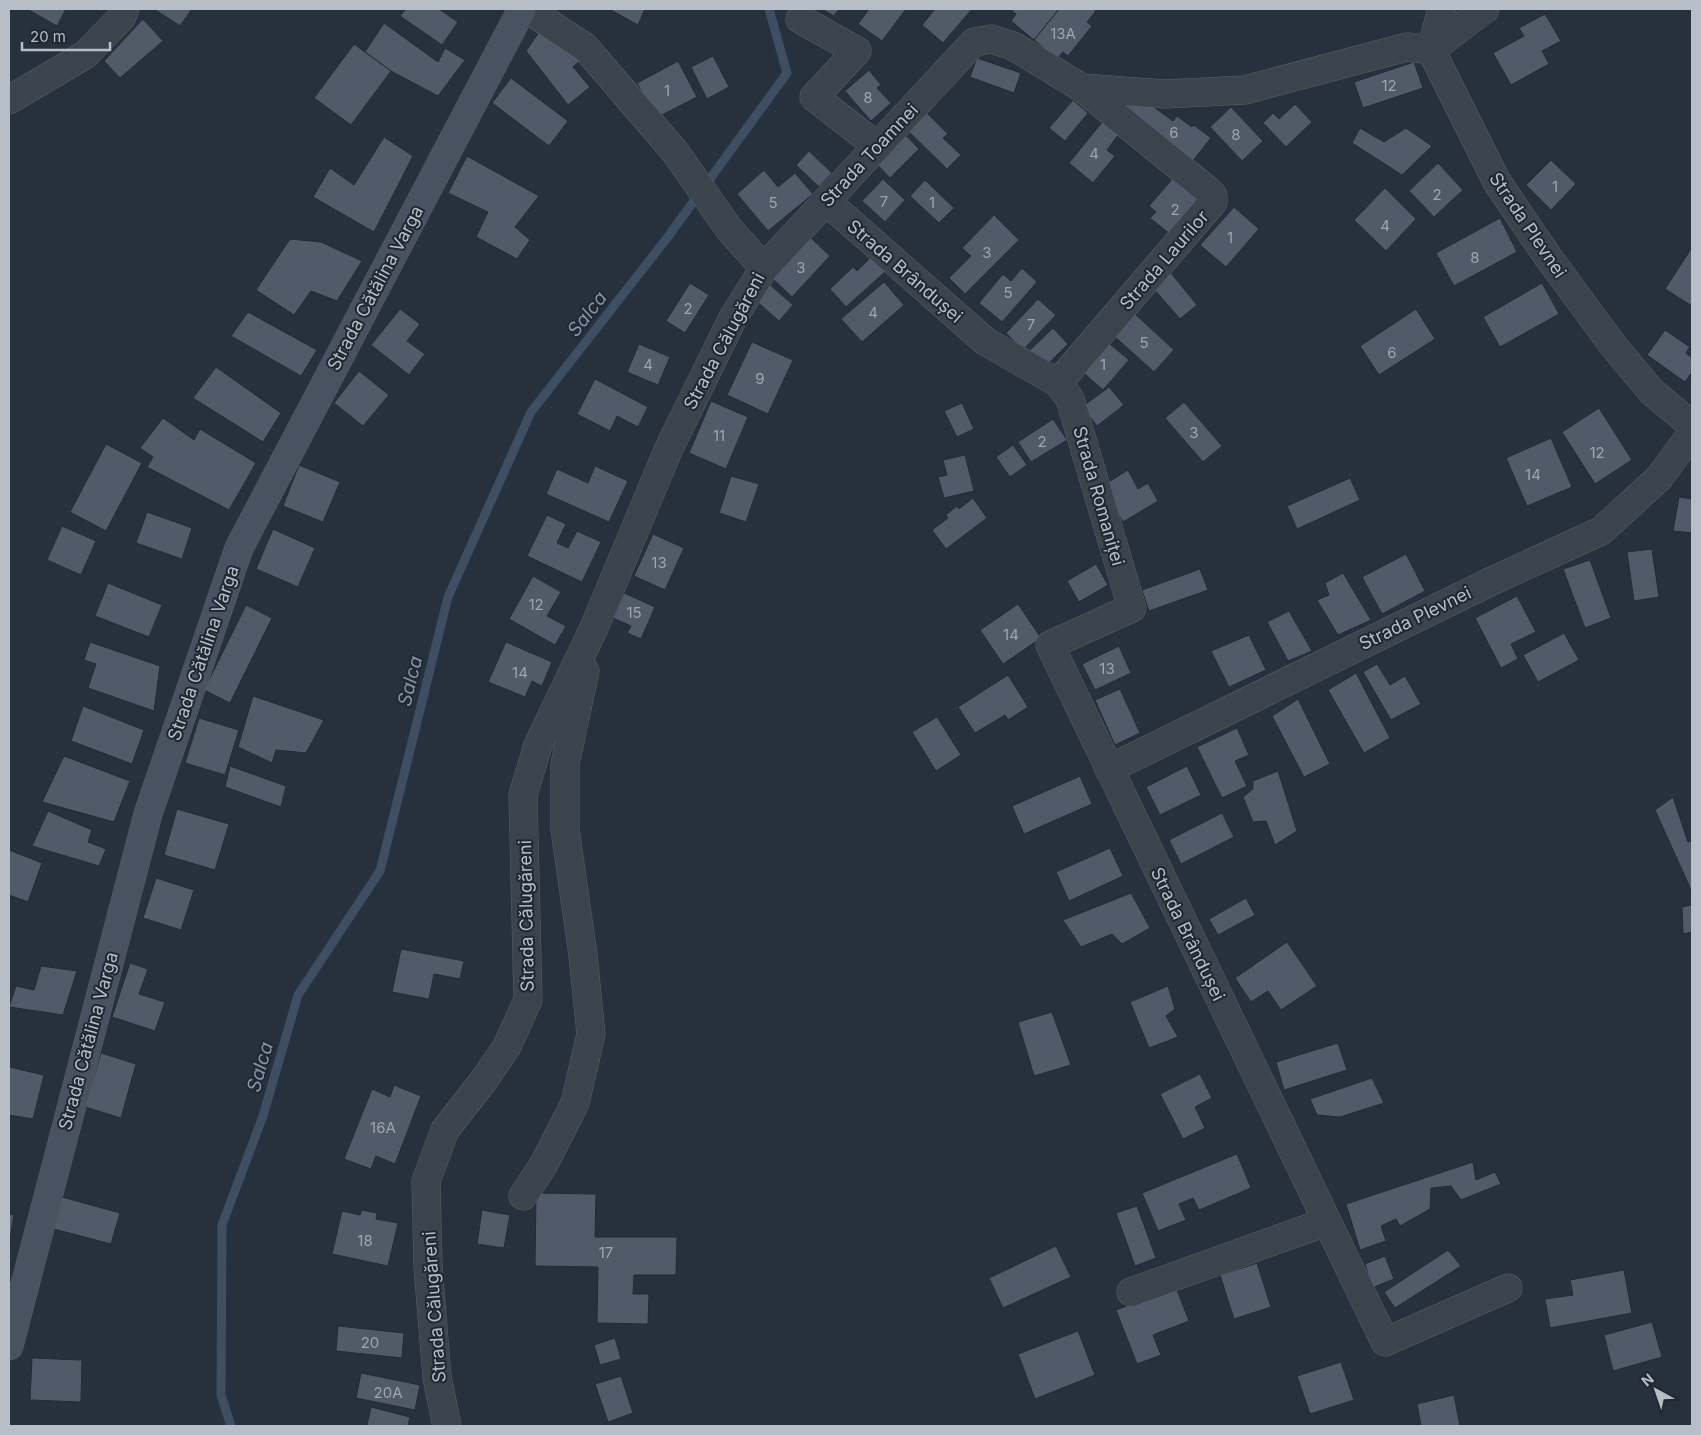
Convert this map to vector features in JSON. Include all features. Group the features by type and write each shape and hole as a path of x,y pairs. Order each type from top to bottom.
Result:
{"main road":[{"name":"Strada Cătălina Varga","path":"9,1346 148,814 239,548 522,9"}],"street":[{"path":"9,100 85,55 121,18 125,9"},
{"name":"Strada Călugăreni","path":"447,1426 438,1377 428,1268 426,1181 445,1130 484,1080 507,1046 528,1000 523,795 538,745 593,630 669,448 733,318 764,268 729,229 676,153 585,47 527,9"},
{"path":"1431,50 1442,9"},
{"path":"1082,88 1165,94 1244,90 1407,47 1431,50 1485,9"},
{"path":"800,19 857,51 814,97 877,146"},
{"name":"Strada Toamnei","path":"764,268 974,42 991,39 1013,46 1082,88"},
{"name":"Strada Plevnei","path":"1431,50 1497,182 1548,257 1612,344 1651,391 1692,425"},
{"name":"Strada Laurilor","path":"1058,383 1213,202 1213,196 1210,192 1082,88"},
{"name":"Strada Brândușei","path":"826,201 985,341"},
{"name":"Strada Romaniței","path":"985,341 1058,383 1070,399 1132,608 1050,645"},
{"name":"Strada Plevnei","path":"1109,769 1492,580 1601,531 1658,478 1692,433"},
{"name":"Strada Călugăreni","path":"523,1196 544,1164 575,1103 591,1034 583,955 565,829 565,764 593,630"},
{"name":"Strada Brândușei","path":"1050,645 1385,1342 1508,1288"},
{"path":"1131,1292 1326,1222"}],"building":[{"path":"27,9 66,9 57,26"},
{"path":"154,9 192,9 180,26"},
{"path":"406,9 439,9 458,22 442,45 400,16"},
{"path":"609,9 645,9 638,25"},
{"path":"822,9 839,9 834,16"},
{"path":"869,9 906,9 882,41 858,24"},
{"path":"935,9 972,9 943,43 922,25"},
{"path":"1013,9 1059,9 1034,40 1011,21 1016,14 1012,11"},
{"path":"1059,9 1093,9 1096,11 1087,22 1092,26 1068,56 1063,52 1057,59 1034,40"},
{"path":"1545,14 1561,41 1542,51 1549,64 1511,85 1493,53 1524,36 1519,28"},
{"path":"143,19 163,41 120,78 104,61"},
{"path":"384,23 438,62 445,48 465,60 438,96 391,71 365,52"},
{"path":"544,25 582,59 573,67 590,87 568,105 526,51"},
{"path":"354,44 391,71 351,125 314,98"},
{"path":"713,56 729,87 707,99 691,67"},
{"path":"977,58 1021,73 1014,93 970,77"},
{"path":"678,61 697,97 656,118 637,83"},
{"path":"1414,62 1423,88 1363,108 1354,82"},
{"path":"869,70 881,85 877,88 891,103 871,121 845,91"},
{"path":"511,78 568,121 549,146 492,103"},
{"path":"1129,93 1151,105 1173,121 1177,116 1192,127 1194,125 1211,138 1188,167 1115,109"},
{"path":"1073,100 1088,113 1065,141 1049,128"},
{"path":"1295,104 1312,122 1286,147 1263,123 1273,113 1279,119"},
{"path":"1231,107 1263,141 1242,161 1210,127"},
{"path":"923,109 948,134 943,138 961,155 947,169 904,127"},
{"path":"1103,121 1119,134 1107,150 1115,156 1093,183 1069,163"},
{"path":"1360,128 1384,142 1406,128 1432,146 1402,175 1352,143"},
{"path":"901,130 919,149 890,178 875,162"},
{"path":"384,137 413,156 374,232 313,197 330,168 354,185"},
{"path":"809,151 832,173 819,187 796,165"},
{"path":"467,156 539,196 515,227 530,240 517,259 476,237 488,212 448,193"},
{"path":"1551,160 1576,184 1551,210 1526,185"},
{"path":"1438,163 1463,190 1434,217 1409,191"},
{"path":"764,170 778,187 795,173 813,194 768,231 737,194"},
{"path":"1174,177 1204,202 1175,238 1150,218 1156,212 1149,206"},
{"path":"883,179 905,200 885,222 862,201"},
{"path":"925,180 954,208 939,223 910,196"},
{"path":"1385,188 1416,219 1386,251 1354,220"},
{"path":"1234,207 1259,229 1226,267 1200,245"},
{"path":"994,215 1019,240 965,294 949,278 971,256 962,248"},
{"path":"1500,218 1517,252 1454,286 1436,253"},
{"path":"810,237 830,256 792,297 772,278"},
{"path":"290,239 321,242 362,261 337,301 311,291 294,315 256,290"},
{"path":"1692,249 1692,306 1665,289"},
{"path":"872,256 886,271 846,307 830,289 853,267 857,271"},
{"path":"1022,268 1037,282 1002,322 979,303 1003,274 1011,281"},
{"path":"1171,273 1197,305 1180,319 1153,288"},
{"path":"884,282 904,305 862,342 841,319"},
{"path":"690,283 709,295 685,333 666,321"},
{"path":"768,283 793,305 779,321 754,299"},
{"path":"1542,283 1559,314 1500,347 1483,317"},
{"path":"1038,299 1056,315 1023,350 1006,333"},
{"path":"400,309 420,324 407,341 425,354 409,375 371,345"},
{"path":"1416,309 1435,339 1379,375 1360,346"},
{"path":"248,312 317,350 301,376 231,336"},
{"path":"1134,313 1174,350 1154,372 1113,335"},
{"path":"1053,328 1068,344 1044,368 1028,352"},
{"path":"1665,330 1690,347 1686,353 1692,358 1692,372 1685,382 1647,355"},
{"path":"1103,338 1129,360 1103,390 1078,368"},
{"path":"752,342 793,360 768,414 727,395"},
{"path":"639,344 670,357 658,385 627,372"},
{"path":"216,367 281,413 263,442 193,398"},
{"path":"359,371 389,395 363,426 334,403"},
{"path":"595,379 648,407 638,427 617,416 610,431 577,414"},
{"path":"1109,387 1124,405 1097,426 1082,407"},
{"path":"711,401 748,417 726,469 689,453"},
{"path":"1184,402 1222,446 1203,462 1165,418"},
{"path":"962,403 974,429 957,437 944,411"},
{"path":"1599,408 1632,460 1595,484 1562,432"},
{"path":"163,418 194,440 200,429 256,463 229,510 147,467 153,457 140,448"},
{"path":"1053,419 1067,440 1031,462 1018,442"},
{"path":"1551,438 1572,487 1527,506 1506,458"},
{"path":"106,444 142,463 106,531 70,512"},
{"path":"1013,445 1027,465 1010,477 996,457"},
{"path":"965,455 974,491 944,498 938,477 947,475 943,460"},
{"path":"299,465 340,482 323,522 283,506"},
{"path":"595,466 628,481 609,522 546,494 557,469 588,483"},
{"path":"1128,470 1138,489 1148,483 1158,501 1123,522 1102,486"},
{"path":"731,476 759,484 746,522 719,513"},
{"path":"1350,478 1360,500 1297,529 1287,506"},
{"path":"1679,497 1692,499 1692,533 1673,531"},
{"path":"973,498 987,518 946,549 932,530 948,518 946,515 957,506 959,509"},
{"path":"147,512 192,528 182,559 136,543"},
{"path":"547,515 566,524 557,543 568,548 577,531 601,542 582,582 527,556"},
{"path":"62,526 96,541 81,575 47,560"},
{"path":"273,529 315,548 298,587 256,569"},
{"path":"653,534 684,548 665,590 634,576"},
{"path":"1652,549 1659,597 1634,601 1627,552"},
{"path":"1406,554 1425,591 1382,614 1362,577"},
{"path":"1590,560 1611,618 1585,628 1563,569"},
{"path":"1096,564 1108,585 1079,602 1067,581"},
{"path":"1200,569 1208,590 1149,611 1142,590"},
{"path":"1343,573 1371,620 1338,635 1317,600 1329,595 1325,583"},
{"path":"533,576 561,592 547,616 566,626 555,645 509,619"},
{"path":"108,583 162,605 149,637 95,616"},
{"path":"624,593 655,607 641,639 627,633 631,626 613,618"},
{"path":"1517,596 1536,632 1511,644 1518,659 1501,668 1475,618"},
{"path":"1018,604 1041,638 1003,664 980,630"},
{"path":"246,605 272,618 230,703 204,690"},
{"path":"1289,611 1312,651 1288,661 1267,622"},
{"path":"1564,633 1579,660 1538,682 1523,655"},
{"path":"1249,635 1266,670 1229,687 1211,651"},
{"path":"90,642 160,666 154,711 88,688 96,664 84,660"},
{"path":"506,642 552,662 542,686 532,681 525,697 488,682"},
{"path":"1119,646 1131,673 1095,690 1082,664"},
{"path":"1377,664 1390,685 1405,676 1421,704 1391,720 1363,672"},
{"path":"1356,673 1390,738 1364,753 1328,690"},
{"path":"1008,675 1028,707 1008,720 1005,715 975,733 958,707"},
{"path":"1120,689 1140,733 1115,745 1095,700"},
{"path":"253,696 324,720 306,753 276,750 272,763 238,747"},
{"path":"1298,699 1330,764 1304,777 1272,716"},
{"path":"83,706 144,730 132,764 71,741"},
{"path":"937,717 961,755 936,771 912,732"},
{"path":"199,718 239,730 225,775 185,763"},
{"path":"1237,728 1249,755 1235,761 1247,786 1222,798 1197,747"},
{"path":"64,756 130,781 114,822 42,802"},
{"path":"230,766 286,786 281,807 225,787"},
{"path":"1187,766 1201,795 1160,815 1146,787"},
{"path":"1278,771 1297,831 1275,845 1266,821 1253,822 1243,797 1253,789 1253,781"},
{"path":"1080,776 1092,804 1024,834 1012,806"},
{"path":"1673,797 1688,842 1692,841 1692,892 1655,810"},
{"path":"177,809 229,824 215,870 164,855"},
{"path":"48,811 92,830 88,842 106,849 99,866 32,846"},
{"path":"1222,813 1234,837 1181,864 1169,840"},
{"path":"1110,848 1123,876 1069,901 1056,872"},
{"path":"9,850 42,863 28,902 9,895"},
{"path":"156,878 194,890 181,930 143,918"},
{"path":"1131,893 1150,928 1122,944 1112,934 1081,947 1063,920"},
{"path":"1246,898 1255,915 1218,935 1209,919"},
{"path":"1692,905 1692,932 1683,934 1682,907"},
{"path":"1287,942 1317,986 1281,1010 1268,991 1251,1002 1235,978"},
{"path":"401,949 464,961 460,979 434,974 429,999 392,992"},
{"path":"130,963 148,969 139,994 165,1002 155,1031 112,1017"},
{"path":"41,966 77,971 63,1015 9,1007 16,986 34,990"},
{"path":"1168,986 1175,1009 1166,1016 1178,1037 1149,1048 1130,1002"},
{"path":"1052,1012 1071,1065 1034,1076 1018,1022"},
{"path":"1338,1043 1347,1070 1284,1090 1276,1062"},
{"path":"101,1053 136,1064 121,1118 85,1107"},
{"path":"9,1067 44,1075 33,1119 9,1115"},
{"path":"1200,1074 1212,1098 1195,1107 1205,1128 1183,1139 1160,1094"},
{"path":"1372,1078 1384,1103 1340,1117 1317,1115 1310,1099"},
{"path":"394,1085 421,1096 395,1164 376,1156 371,1169 344,1159 372,1089 390,1097"},
{"path":"1237,1154 1251,1188 1199,1210 1193,1198 1179,1204 1186,1220 1158,1231 1142,1193"},
{"path":"1473,1162 1476,1180 1495,1172 1501,1184 1461,1200 1451,1186 1431,1188 1430,1209 1400,1226 1396,1219 1381,1226 1386,1241 1360,1250 1346,1204"},
{"path":"536,1193 596,1194 595,1237 677,1237 676,1275 634,1275 633,1294 649,1294 648,1324 597,1323 598,1267 535,1266"},
{"path":"62,1197 120,1213 111,1244 54,1229"},
{"path":"1137,1206 1156,1258 1135,1266 1116,1213"},
{"path":"362,1210 377,1213 376,1219 398,1223 388,1266 332,1254 342,1211 360,1215"},
{"path":"482,1210 510,1215 504,1248 477,1244"},
{"path":"9,1214 14,1215 9,1245"},
{"path":"1056,1246 1071,1277 1003,1308 989,1278"},
{"path":"1448,1250 1461,1266 1395,1308 1384,1292"},
{"path":"1385,1256 1394,1279 1372,1288 1365,1264"},
{"path":"1257,1263 1271,1307 1234,1319 1220,1275"},
{"path":"1624,1270 1632,1313 1550,1328 1545,1299 1573,1295 1570,1280"},
{"path":"1176,1287 1189,1321 1153,1335 1161,1355 1137,1364 1116,1310"},
{"path":"1652,1322 1662,1357 1613,1371 1604,1335"},
{"path":"338,1326 404,1333 402,1358 336,1351"},
{"path":"1078,1331 1095,1375 1035,1399 1018,1354"},
{"path":"615,1338 621,1359 600,1365 594,1345"},
{"path":"32,1358 82,1360 81,1402 30,1400"},
{"path":"1341,1362 1354,1400 1310,1414 1297,1376"},
{"path":"361,1373 420,1385 415,1410 356,1398"},
{"path":"621,1376 633,1413 608,1422 595,1384"},
{"path":"1454,1395 1460,1426 1421,1426 1417,1404"},
{"path":"371,1407 410,1417 408,1426 367,1425"}],"waterway":[{"name":"Salca","path":"231,1426 221,1395 222,1225 263,1116 298,995 380,871 448,597 531,412 667,238 787,73 769,9"}]}
